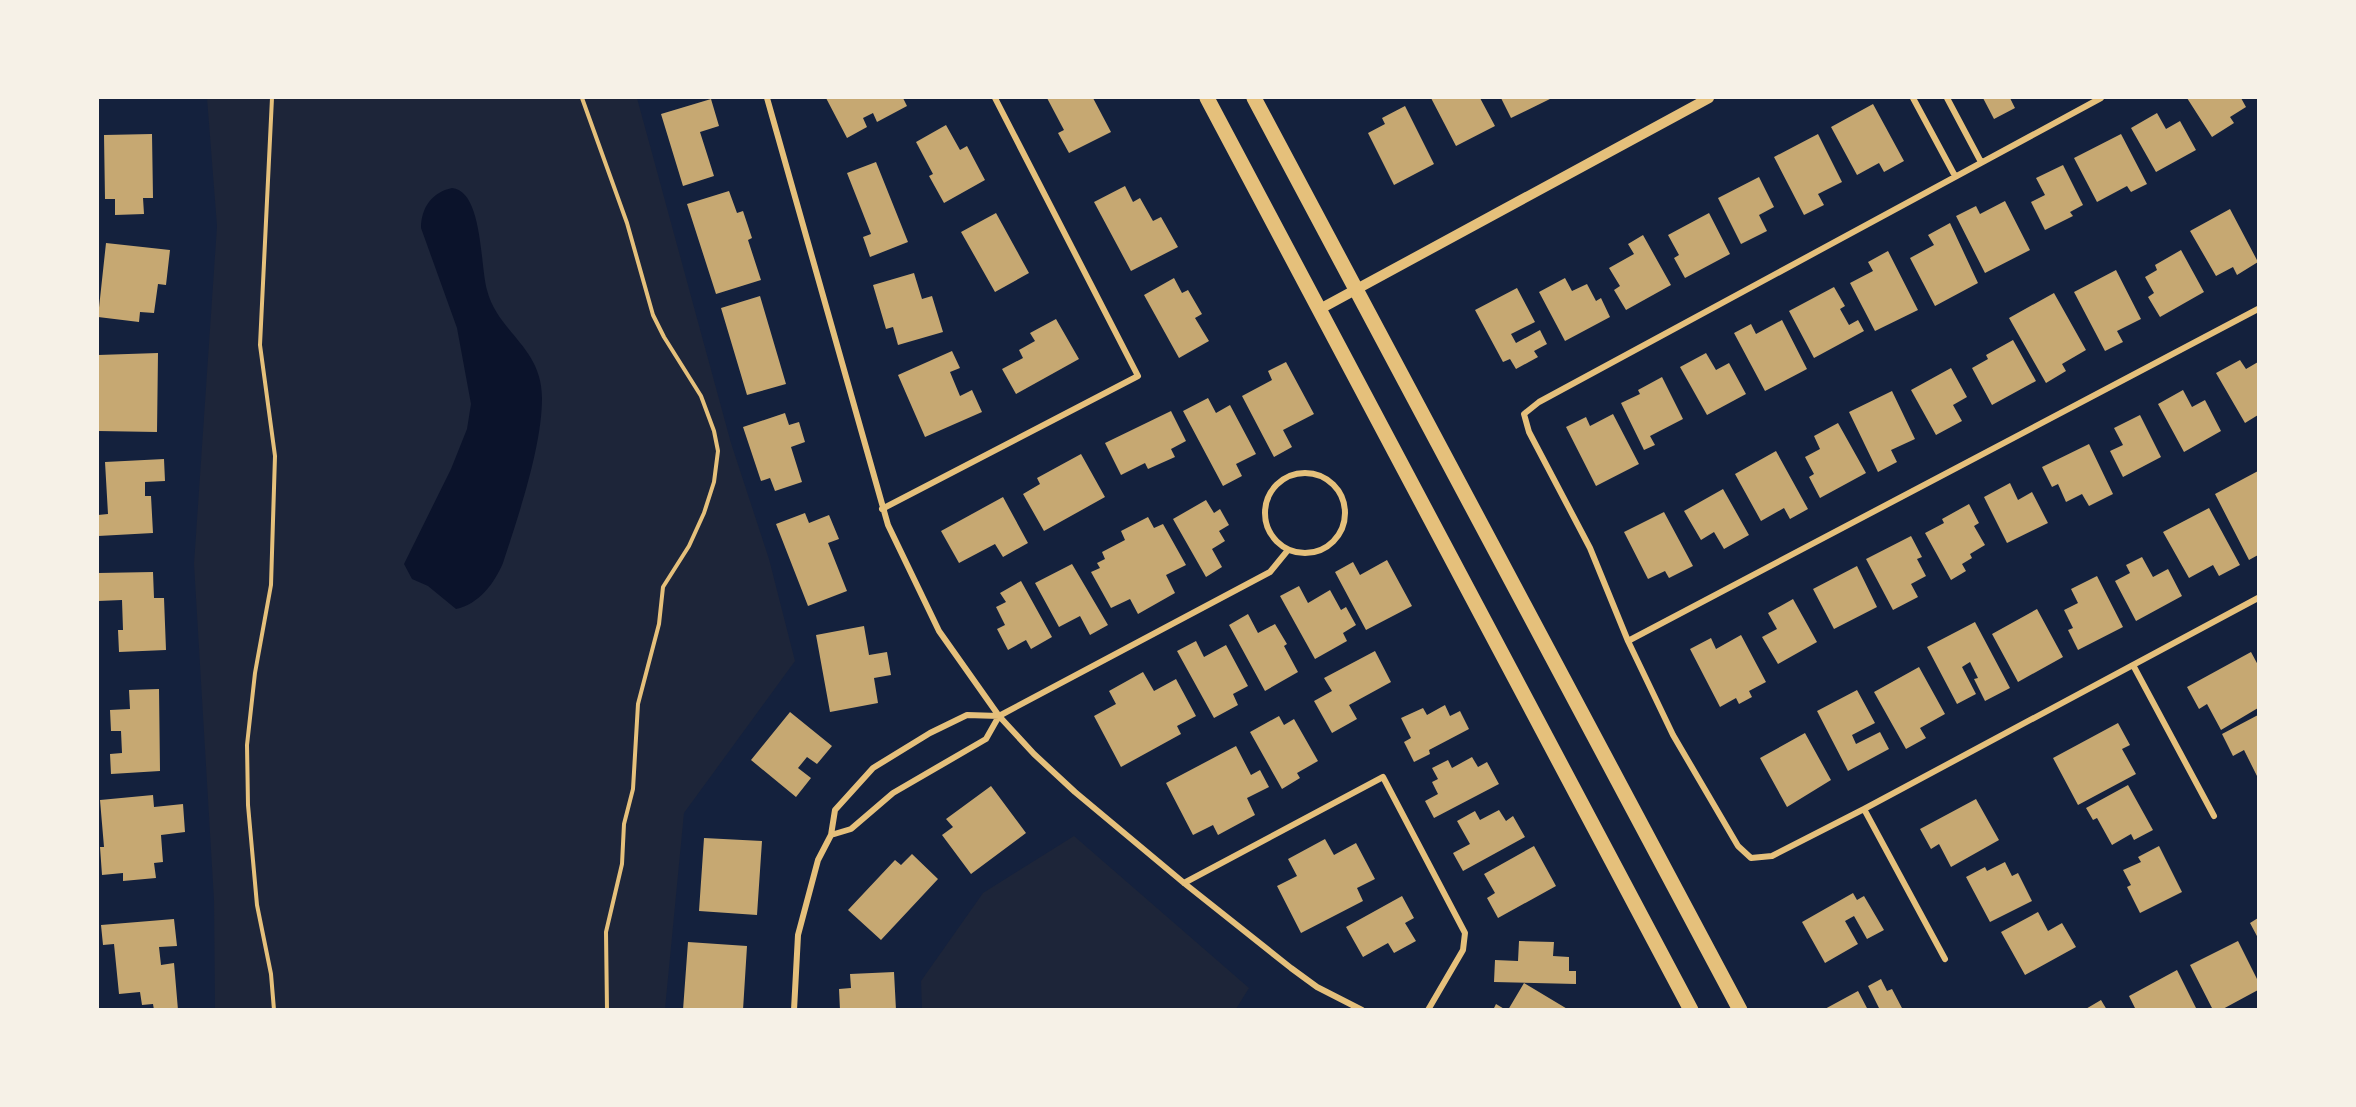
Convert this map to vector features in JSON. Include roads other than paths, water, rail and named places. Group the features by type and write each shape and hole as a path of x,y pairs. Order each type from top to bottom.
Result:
{"main road":[{"path":"1207,98 1691,1010"},
{"path":"1254,98 1740,1010"}],"street":[{"path":"767,98 882,509 897,549 939,631 999,716 1034,754 1075,792 1184,883 1317,987 1362,1010"},
{"path":"882,509 1138,376 995,98"},
{"path":"1320,309 1709,98"},
{"path":"1913,98 1955,176"},
{"path":"1947,98 1981,162"},
{"path":"2101,98 1539,402 1524,414 1529,432 1590,549 1628,641 1673,735 1738,846 1751,858 1772,856 1864,809 2259,598"},
{"path":"1628,641 2259,309"},
{"path":"1304,472 1317,474 1339,490 1346,515 1342,528 1336,539 1320,550 1301,553 1288,550 1277,542 1269,531 1265,518 1268,498 1279,482 1291,475 1304,472"},
{"path":"795,1010 798,935 818,860 831,835 835,810 873,768 930,733 967,715 999,716 1270,572 1288,550"},
{"path":"2133,665 2214,816"},
{"path":"831,835 851,829 893,793 987,739 999,716"},
{"path":"1184,883 1383,777 1465,933 1463,951 1428,1010"},
{"path":"1864,809 1945,959"}]}
